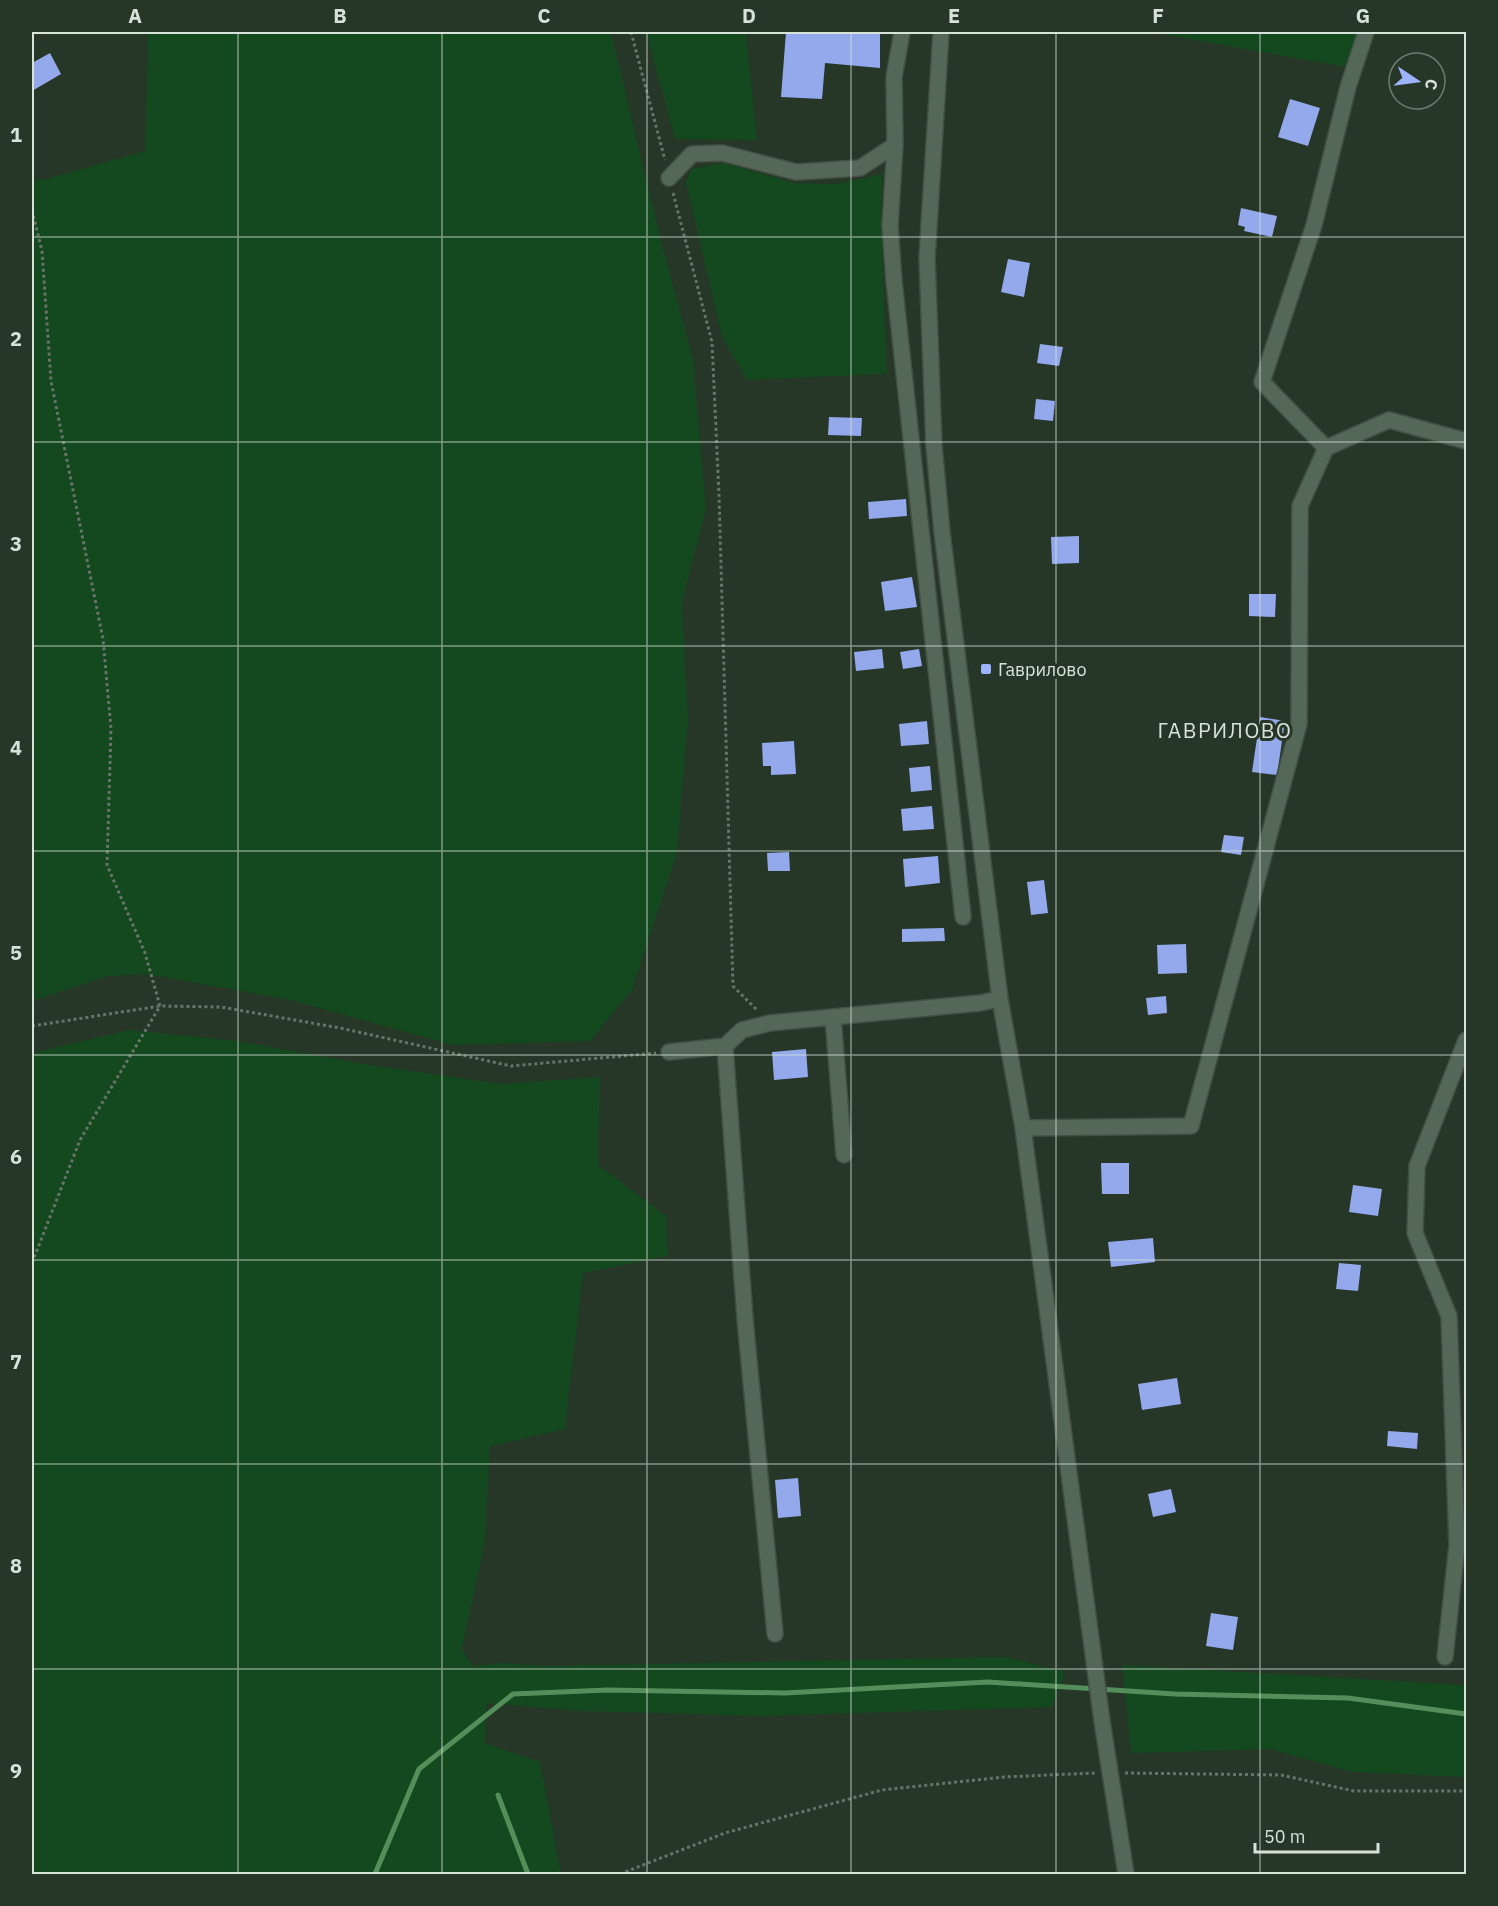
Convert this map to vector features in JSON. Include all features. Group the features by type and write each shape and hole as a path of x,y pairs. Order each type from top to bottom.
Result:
{"street":[{"path":"902,32 894,77 895,145 890,226 894,281 963,917"},
{"path":"941,32 927,258 934,446 942,532 1000,999 1023,1128 1102,1721 1126,1875"},
{"path":"1326,448 1262,382 1314,225 1348,87 1366,32"},
{"path":"669,178 692,154 722,153 796,172 860,168 895,145"},
{"path":"1023,1128 1191,1126 1299,724 1300,506 1326,448 1389,420 1467,441"},
{"path":"669,1052 725,1046 742,1030 770,1023 980,1003 1000,999"},
{"path":"833,1017 844,1155"},
{"path":"1445,1657 1457,1545 1449,1316 1415,1233 1417,1166 1467,1040"},
{"path":"725,1046 745,1318 775,1634"}],"path":[{"path":"631,32 712,342 733,986 770,1023"},
{"path":"32,210 42,250 51,381 103,639 111,729 107,865 145,953 160,1006 80,1140 32,1263"},
{"path":"32,1026 160,1006 221,1007 340,1029 511,1066 669,1052"},
{"path":"620,1875 725,1833 882,1790 1004,1777 1110,1773 1281,1775 1354,1791 1467,1791"}],"green space":[{"path":"148,32 611,32 660,237 693,359 706,509 682,602 688,720 677,853 632,990 590,1041 453,1045 290,1000 146,974 108,976 32,1001 32,180 43,180 145,151"},
{"path":"646,32 746,32 757,140 675,139"},
{"path":"1150,32 1360,32 1352,68"},
{"path":"724,163 794,183 836,184 882,174 881,224 887,374 747,380 722,337 686,183 691,169"},
{"path":"129,1030 238,1041 364,1064 501,1084 600,1077 598,1165 666,1216 668,1256 583,1273 565,1429 490,1446 485,1542 462,1649 473,1666 502,1663 545,1666 1006,1657 1065,1672 1052,1707 758,1716 581,1711 487,1703 485,1743 540,1762 561,1874 32,1874 32,1053"},
{"path":"1122,1665 1466,1685 1466,1777 1353,1772 1270,1749 1131,1753"}],"building":[{"path":"786,32 880,33 880,68 825,63 822,99 781,97"},
{"path":"50,53 61,74 32,91 32,63"},
{"path":"1290,99 1320,108 1308,146 1278,137"},
{"path":"1241,208 1277,216 1272,237 1244,231 1245,227 1238,225"},
{"path":"1008,259 1030,263 1024,297 1001,292"},
{"path":"1040,344 1063,347 1059,366 1037,363"},
{"path":"1036,399 1055,401 1053,421 1034,419"},
{"path":"829,417 862,418 861,436 828,435"},
{"path":"906,499 907,516 869,519 868,502"},
{"path":"1079,536 1079,563 1052,564 1051,537"},
{"path":"912,577 917,607 885,611 881,582"},
{"path":"1249,594 1276,594 1275,617 1249,616"},
{"path":"882,649 884,668 856,671 854,652"},
{"path":"919,649 922,666 903,669 900,652"},
{"path":"1260,717 1285,721 1277,775 1252,772"},
{"path":"927,721 929,744 901,746 899,724"},
{"path":"794,741 796,774 771,775 771,766 763,766 762,743"},
{"path":"930,766 932,790 911,792 909,768"},
{"path":"932,806 934,829 903,831 901,809"},
{"path":"1224,835 1244,837 1241,855 1221,852"},
{"path":"789,852 790,871 768,871 767,853"},
{"path":"938,856 940,883 905,887 903,859"},
{"path":"1044,880 1048,913 1031,915 1027,882"},
{"path":"944,928 945,941 902,942 902,929"},
{"path":"1186,944 1187,973 1158,974 1157,945"},
{"path":"1166,996 1167,1013 1148,1015 1146,998"},
{"path":"806,1049 808,1077 774,1080 772,1052"},
{"path":"1101,1163 1129,1163 1129,1194 1102,1194"},
{"path":"1353,1185 1382,1189 1378,1216 1349,1212"},
{"path":"1153,1238 1155,1262 1111,1267 1108,1242"},
{"path":"1339,1263 1361,1265 1358,1291 1336,1289"},
{"path":"1177,1378 1181,1404 1142,1410 1138,1384"},
{"path":"1388,1431 1418,1433 1417,1449 1387,1446"},
{"path":"798,1478 801,1516 778,1518 775,1480"},
{"path":"1171,1489 1176,1512 1153,1517 1148,1494"},
{"path":"1211,1613 1238,1617 1233,1650 1206,1646"}],"waterway":[{"path":"375,1874 419,1769 513,1694 608,1690 785,1693 988,1682 1175,1694 1348,1698 1466,1714"},
{"path":"498,1795 528,1874"}],"place":[{"name":"Гаврилово","path":"986,669"}],"district":[{"name":"ГАВРИЛОВО","path":"1225,730"}]}
